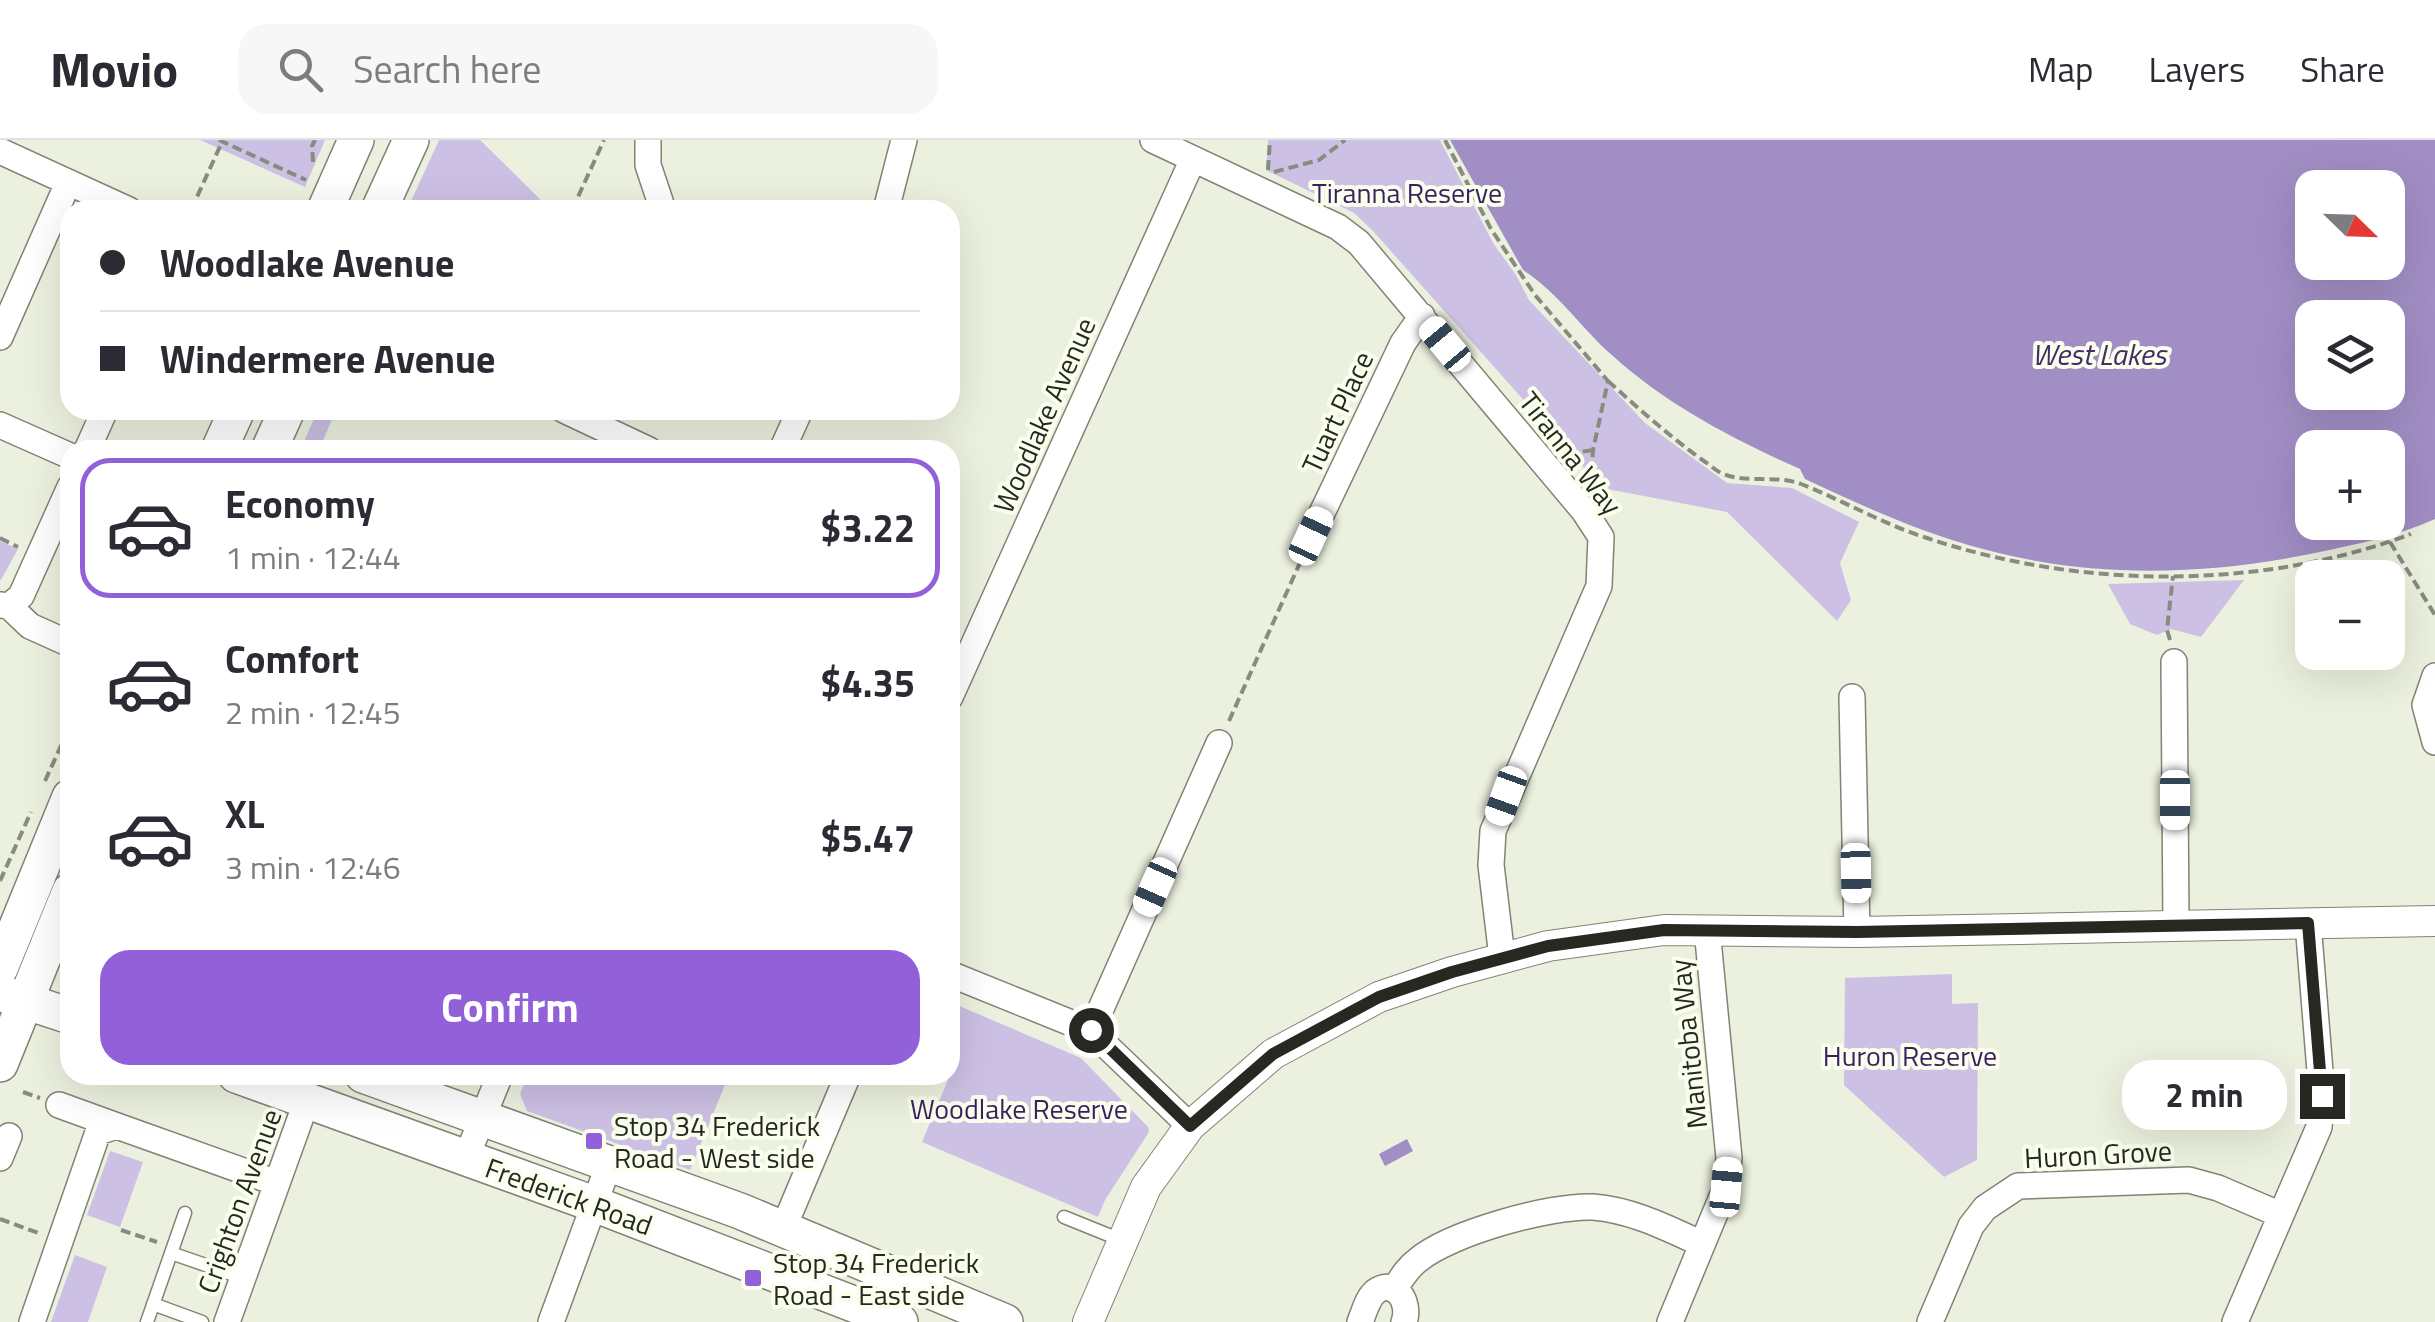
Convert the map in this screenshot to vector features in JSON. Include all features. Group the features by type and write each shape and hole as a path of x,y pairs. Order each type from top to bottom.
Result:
{"main road":[{"path":"318,196 356,140"},
{"path":"384,200 411,140"},
{"path":"56,964 2,953 14,899 60,814"},
{"path":"3,1057 13,997 56,964"},
{"path":"13,997 60,1013"},
{"path":"3,1057 60,1031"},
{"name":"Frederick Road","path":"265,1085 594,1204 889,1320"},
{"name":"Frederick Road","path":"391,1085 784,1229 1005,1322"}],"street":[{"path":"648,140 648,165 659,200"},
{"path":"889,200 904,140"},
{"name":"Tiranna Way","path":"1153,140 1338,228 1358,243 1584,511 1601,537 1599,586 1493,831 1491,865 1502,957"},
{"path":"0,151 106,200"},
{"name":"Woodlake Avenue","path":"960,674 1193,159"},
{"path":"60,200 68,183"},
{"path":"0,337 60,201"},
{"name":"Tuart Place","path":"1311,536 1403,344 1422,316"},
{"path":"585,420 628,440"},
{"path":"0,426 60,452"},
{"path":"60,509 21,596 5,605 30,626 60,640"},
{"path":"2174,662 2176,924"},
{"path":"2435,676 2425,705 2435,742"},
{"path":"1852,697 1857,932"},
{"path":"1091,1030 1219,743"},
{"path":"1088,1322 1146,1187 1190,1126 1273,1054 1379,997 1502,957 1644,932 1706,929 1857,932 2435,921"},
{"path":"2235,1322 2318,1127 2322,1096 2308,923"},
{"name":"Manitoba Way","path":"1670,1322 1726,1187 1729,1158 1706,929"},
{"path":"960,978 1091,1030 1190,1126"},
{"path":"466,1158 496,1085"},
{"path":"784,1229 844,1085"},
{"name":"Crighton Avenue","path":"227,1322 308,1100"},
{"path":"60,1105 278,1183"},
{"path":"32,1322 98,1132 117,1126"},
{"path":"551,1322 609,1164"},
{"name":"Huron Grove","path":"1930,1322 1971,1226 1985,1208 2018,1186 2189,1180 2280,1215"},
{"path":"1394,1290 1406,1271 1427,1253 1537,1212 1592,1207 1636,1215 1702,1244"},
{"path":"1360,1322 1374,1293 1383,1289 1402,1295 1407,1304 1404,1322"}],"lane":[{"path":"146,1322 185,1213"},
{"path":"1064,1217 1121,1240"},
{"path":"171,1253 243,1278"},
{"path":"153,1304 202,1322"}],"path":[{"path":"195,200 222,140 318,196"},
{"path":"577,200 604,140"},
{"path":"1268,173 1270,140"},
{"path":"1268,173 1319,160 1346,140"},
{"path":"1446,140 1491,229 1535,295 1608,381 1679,443 1725,475 1798,482 1872,518 1925,538 2020,564 2074,572 2173,576 2266,569 2326,559 2410,534"},
{"path":"1268,173 1283,181"},
{"path":"1583,478 1594,489 1589,478 1608,381"},
{"path":"1572,466 1562,455 1593,450"},
{"path":"1219,743 1311,536"},
{"path":"0,538 22,548"},
{"path":"2390,542 2435,615"},
{"path":"2173,576 2168,630 2174,662"},
{"path":"0,1219 51,1238"}],"green space":[{"path":"200,140 325,140 305,187"},
{"path":"439,140 480,140 541,200 412,200"},
{"name":"Tiranna Reserve","path":"1268,140 1440,140 1493,243 1529,300 1645,423 1727,483 1792,488 1859,522 1840,563 1851,600 1837,621 1727,512 1602,488 1354,213 1266,170"},
{"path":"314,420 332,420 323,440 304,440"},
{"path":"0,541 18,549 1,580 0,580"},
{"path":"2244,580 2201,637 2171,629 2157,635 2130,624 2108,584"},
{"name":"Huron Reserve","path":"1952,974 1952,1004 1978,1003 1977,1160 1944,1177 1844,1085 1845,978"},
{"name":"Woodlake Reserve","path":"960,1006 1081,1058 1149,1132 1098,1217 922,1142 946,1085 960,1085"},
{"path":"524,1085 725,1085 690,1170 527,1111 520,1094"},
{"path":"110,1151 143,1162 120,1227 87,1215"},
{"path":"75,1255 107,1267 88,1322 51,1322"}],"water":[{"name":"West Lakes","path":"1450,140 2435,140 2435,519 2405,530 2405,430 2295,430 2295,540 2374,540 2229,567 2146,571 2063,565 1983,549 1870,509 1805,479 1800,469 1702,420 1634,374 1523,270"},
{"path":"1407,1139 1413,1151 1385,1166 1379,1154"}],"place":[{"name":"Stop 34 Frederick Road - West side","path":"594,1141"},
{"name":"Stop 34 Frederick Road - East side","path":"753,1278"}],"route":[{"path":"1091,1030 1190,1126 1273,1054 1379,997 1548,946 1664,930 1857,932 2308,923 2322,1096"}]}
